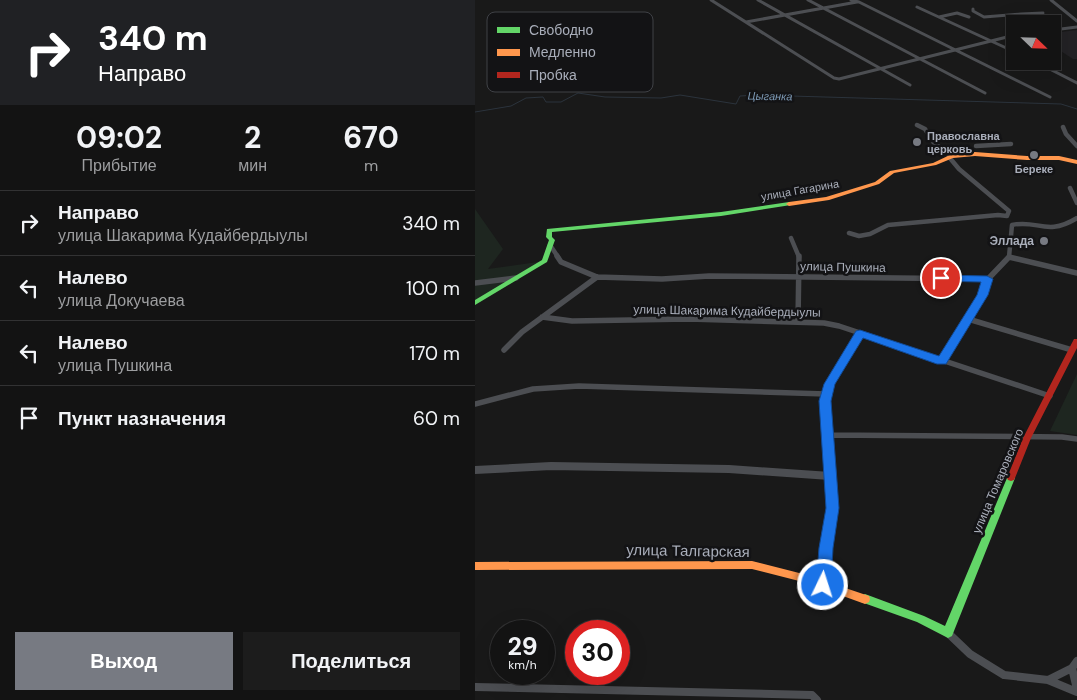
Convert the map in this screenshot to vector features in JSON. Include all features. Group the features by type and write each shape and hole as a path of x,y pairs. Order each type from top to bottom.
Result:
{"street":[{"path":"711,0 834,78 839,79 1006,37"},
{"path":"758,0 910,85"},
{"path":"808,0 985,93"},
{"path":"851,0 859,2 1050,97"},
{"path":"1051,0 1077,21"},
{"path":"746,22 859,2"},
{"path":"917,7 1006,48"},
{"path":"973,9 973,12 984,17 1043,13"},
{"path":"939,17 957,13 969,17"},
{"path":"1061,29 1077,27"},
{"path":"1052,70 1077,82"},
{"path":"917,125 925,129 935,143 951,156 959,169 1009,211 1008,218 1011,225 1009,256 987,279 983,295 941,361"},
{"path":"1063,127 1066,134 1077,146"},
{"path":"976,146 1011,144"},
{"name":"улица Гагарина","path":"550,245 552,240 549,237 549,230 721,214 827,199 877,183 892,172 934,164 951,156 975,154 1027,158 1059,158 1077,162"},
{"path":"1070,188 1077,204"},
{"path":"849,233 859,236 870,234 887,225 998,214 1019,222 1047,228 1067,224 1077,218"},
{"path":"1011,225 1019,222"},
{"path":"791,238 799,256 798,321"},
{"path":"475,303 545,261 550,245"},
{"name":"улица Пушкина","path":"550,245 561,262 597,277 662,280 709,276 987,279"},
{"path":"1009,256 1077,273"},
{"path":"504,350 522,332 597,277"},
{"path":"475,283 516,278"},
{"name":"улица Шакарима Кудайбердыулы","path":"542,317 573,322 634,319 824,323 1050,396"},
{"path":"968,319 1072,350"},
{"path":"823,585 826,548 833,508 825,401 829,384 860,334"},
{"name":"улица Томаровского","path":"948,633 1027,438 1077,341"},
{"path":"475,404 533,389 579,386 827,394"},
{"path":"828,435 1077,438"},
{"path":"475,470 527,466 579,466 792,471 830,476"},
{"name":"улица Талгарская","path":"475,566 752,565 823,585 920,619 948,633"},
{"path":"948,633 970,654 1005,675 1048,680 1077,691 1074,665 1048,680"},
{"path":"475,687 812,695 817,700"}],"shaded area":[{"path":"1077,30 1077,59 1073,59 1061,51 1061,32"},
{"path":"475,209 503,249 488,269 545,261 475,303"},
{"path":"1077,374 1077,435 1050,431"}],"waterway":[{"name":"Цыганка","path":"475,112 511,106 526,98 543,97 546,102 561,102 578,93 605,97 661,98 680,95 736,104 740,96 757,95 1061,104 1077,109"}],"traffic: fast":[{"path":"475,303 545,261 552,240 549,237 549,230 721,214 789,204"},
{"path":"865,599 920,619 948,633 1011,478"}],"traffic: slow":[{"path":"789,204 827,199 877,183 892,172 934,164 952,156 975,154 1027,158 1059,158 1077,162"},
{"path":"475,566 752,565 807,579 865,599"}],"traffic: jam":[{"path":"1011,478 1027,438 1077,341"}],"place":[{"name":"Православна церковь","path":"917,142"},
{"name":"Береке","path":"1034,155"},
{"name":"Эллада","path":"1044,241"}],"route":[{"path":"823,585 826,548 833,508 825,401 829,384 860,334 941,361 983,295 987,279 941,278"}]}
